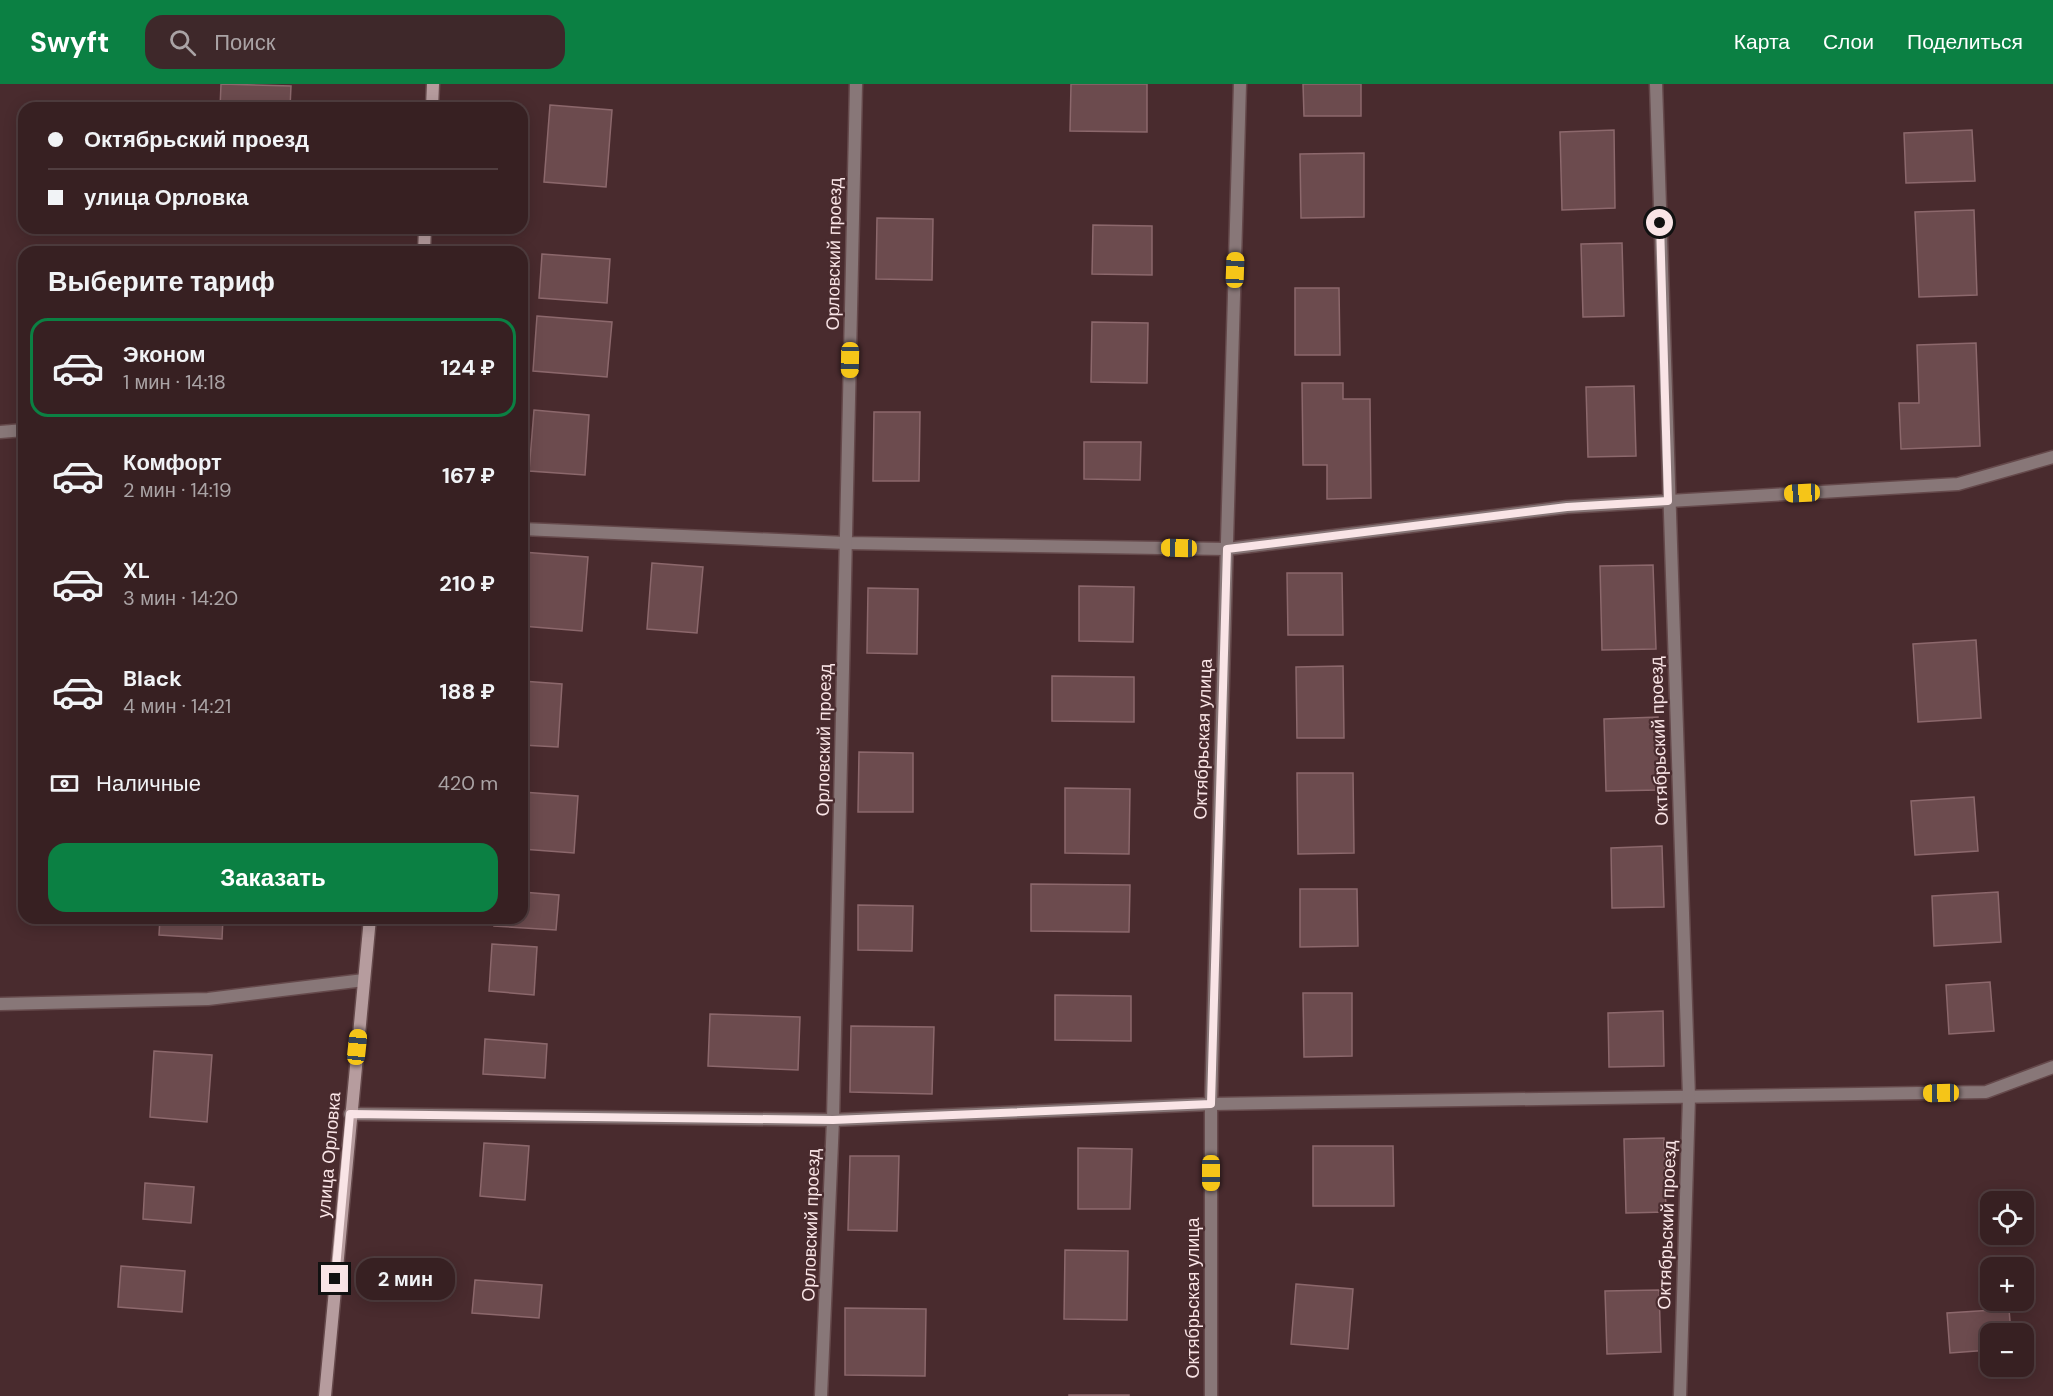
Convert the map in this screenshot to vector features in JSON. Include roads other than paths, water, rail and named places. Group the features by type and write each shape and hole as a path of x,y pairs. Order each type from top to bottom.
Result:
{"street":[{"path":"432,102 433,84"},
{"name":"Орловский проезд","path":"821,1396 833,1120 856,84"},
{"name":"Октябрьская улица","path":"1211,1396 1211,1104 1240,84"},
{"name":"Октябрьский проезд","path":"1656,84 1689,1096 1680,1396"},
{"path":"0,432 18,430"},
{"path":"528,529 846,543 1227,549 1567,507 1958,484 2053,457"},
{"name":"улица Орловка","path":"325,1396 369,924"},
{"path":"0,1004 208,999 364,980"},
{"path":"350,1114 833,1120 1211,1104 1986,1092 2053,1067"}]}
